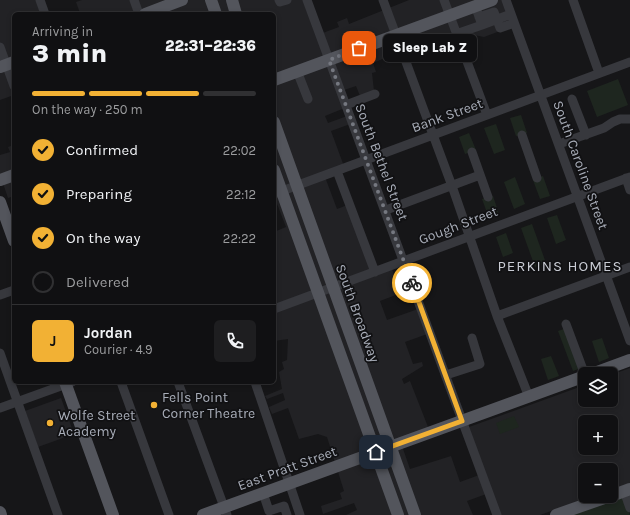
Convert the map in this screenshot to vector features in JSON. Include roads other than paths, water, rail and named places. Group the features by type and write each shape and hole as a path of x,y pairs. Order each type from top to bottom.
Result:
{"main road":[{"path":"149,12 182,0"},
{"path":"211,0 215,12"},
{"path":"232,0 235,12"},
{"path":"276,79 449,15 479,16 492,0"},
{"name":"South Broadway","path":"276,128 415,515"},
{"path":"0,180 12,176"},
{"path":"276,181 278,192 319,292 398,515"},
{"path":"0,202 12,235"},
{"path":"611,367 630,360"},
{"name":"East Pratt Street","path":"203,515 225,511 263,493 578,379"},
{"path":"67,384 113,515"},
{"path":"556,515 590,503"}],"street":[{"path":"40,0 44,12"},
{"path":"134,0 138,12"},
{"path":"279,0 280,2 287,0"},
{"name":"South Bethel Street","path":"307,0 386,210 497,515"},
{"path":"383,0 452,186 497,316 529,397"},
{"path":"444,0 487,115"},
{"name":"South Caroline Street","path":"506,0 630,341"},
{"path":"573,0 599,73"},
{"path":"456,34 479,16 494,12 500,28 514,23"},
{"path":"497,20 511,14"},
{"path":"0,47 12,80"},
{"name":"Bank Street","path":"278,192 630,62"},
{"path":"297,71 308,99"},
{"path":"346,105 375,94"},
{"path":"572,99 586,135"},
{"path":"559,144 604,128 612,122 620,119 630,119"},
{"path":"522,135 538,178"},
{"path":"472,152 488,197"},
{"path":"337,171 375,272"},
{"path":"386,210 480,175"},
{"path":"628,178 630,190"},
{"name":"Gough Street","path":"276,308 628,178"},
{"path":"497,316 630,267"},
{"path":"0,295 12,291"},
{"path":"566,324 582,367"},
{"path":"446,376 480,364 472,338"},
{"path":"0,353 58,515"},
{"path":"0,408 64,384"},
{"path":"122,384 169,515"},
{"path":"179,384 225,511"},
{"path":"255,384 300,515"},
{"path":"627,490 630,508"},
{"path":"263,493 270,513 284,506 287,515"}],"place":[{"name":"Sleep Lab Z","path":"359,48"},
{"name":"Fells Point Corner Theatre","path":"154,405"},
{"name":"Wolfe Street Academy","path":"50,423"}],"district":[{"name":"PERKINS HOMES","path":"560,266"}]}
